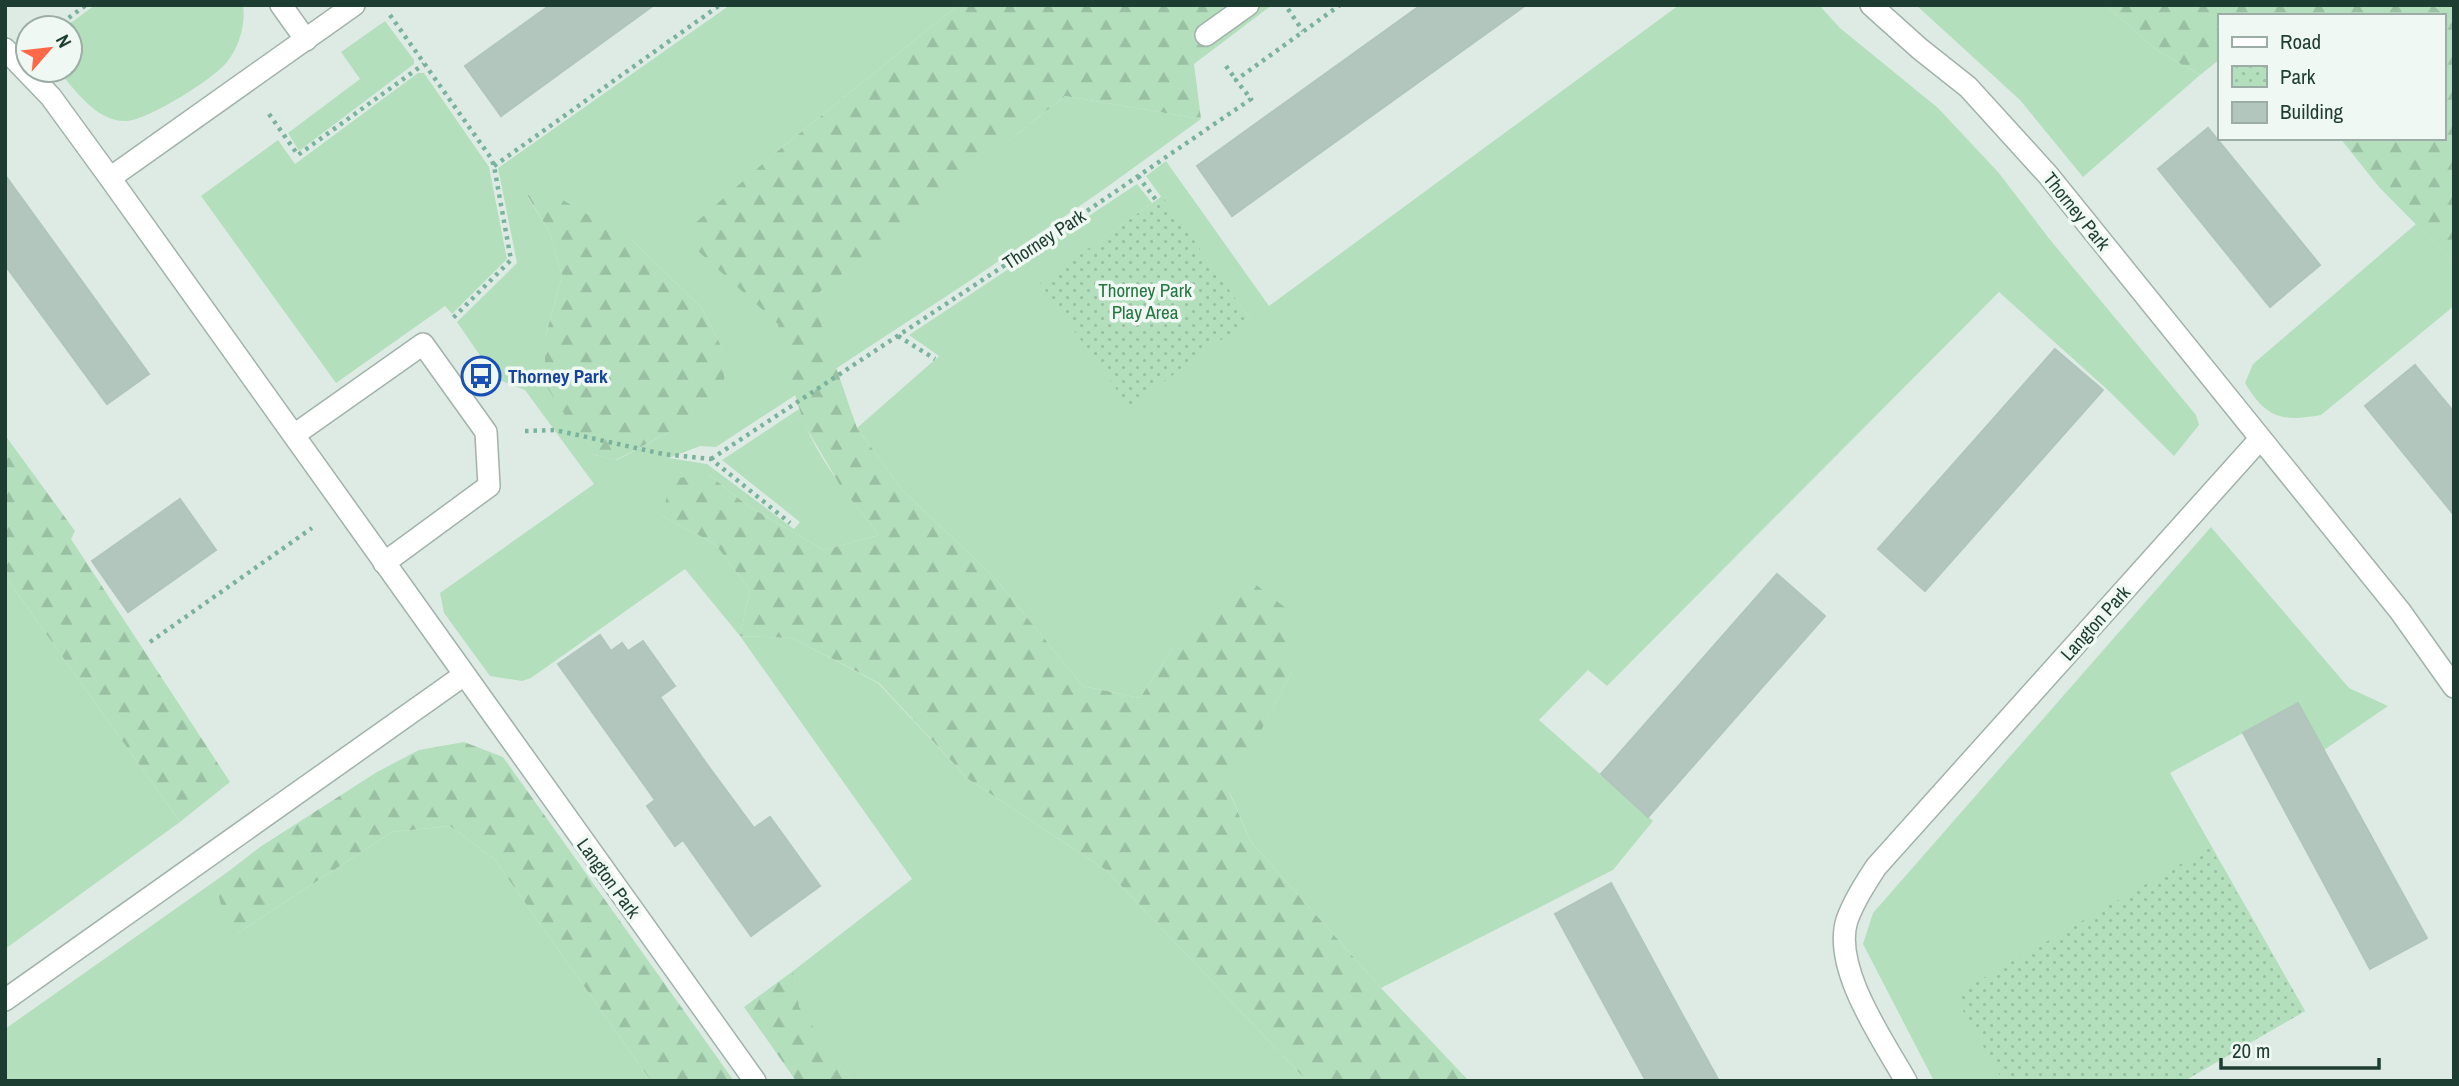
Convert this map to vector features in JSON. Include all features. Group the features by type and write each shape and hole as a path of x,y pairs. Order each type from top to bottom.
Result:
{"street":[{"path":"281,5 306,40"},
{"path":"110,178 354,5"},
{"path":"1206,35 1248,5"},
{"name":"Thorney Park","path":"1871,5 1968,87 2048,175 2260,439"},
{"path":"5,49 51,97 464,675 5,1000"},
{"path":"295,435 423,344 486,432 489,486 384,563"},
{"path":"2260,439 2400,611 2454,687"},
{"name":"Langton Park","path":"1906,1081 1859,995 1844,952 1846,923 1856,900 1876,867 2260,439"},
{"name":"Langton Park","path":"464,675 755,1081"}],"path":[{"path":"384,5 491,158 511,260 423,344"},
{"path":"494,166 720,5"},
{"path":"1285,5 1303,31"},
{"name":"Thorney Park","path":"711,459 1251,99 1236,79 1339,5"},
{"path":"246,81 298,155 424,64"},
{"path":"1138,176 1156,200"},
{"path":"898,336 935,359"},
{"path":"486,432 555,430 663,453 711,459 790,523"},
{"path":"150,642 344,506"}],"green space":[{"path":"95,5 243,5 241,35 227,62 220,69 163,107 125,121 114,120 96,110 70,84 84,84 83,14"},
{"path":"730,5 958,5 774,154 812,297 1065,96 1201,119 968,282 716,447 700,446 669,458 707,464 794,529 800,522 722,460 799,409 823,460 879,535 824,550 748,506 708,474 662,516 715,544 750,590 740,636 685,569 531,678 522,681 490,676 444,613 440,593 594,484 525,390 496,379 457,322 517,263 498,168","holes":["527,196 634,242 702,308 722,348 669,432 617,460 590,454 545,338 562,276 549,231"]},
{"path":"958,5 1272,5 1194,64 1201,119 1065,96 812,298 857,428 903,491 994,577 1083,686 1140,698 1174,646 1250,580 1287,609 1292,671 1229,792 1251,842 1381,988 1469,1081 1307,1081 1106,870 968,779 879,683 792,638 740,636 750,590 715,544 662,516 671,479 708,474 748,506 824,550 879,535 841,487 804,424 782,353 778,324 699,252 694,224 774,154"},
{"path":"1679,5 1819,5 1840,28 1938,108 1998,172 2051,241 2196,415 2199,425 2174,456 2111,393 1999,292 1607,686 1588,670 1539,720 1653,821 1613,870 1381,988 1251,842 1229,791 1292,671 1174,646 1140,698 1083,686 994,577 903,491 857,428 939,356 909,335 1137,184 1152,203 1040,284 1250,319 1146,176 1166,161 1269,306"},
{"path":"1916,5 2106,5 2155,49 2200,75 2083,177 2020,100"},
{"path":"2106,5 2433,5 2442,14 2218,14 2218,61 2200,75 2155,49"},
{"path":"2433,5 2454,5 2454,25 2445,14"},
{"path":"2445,16 2454,25 2454,263 2379,187 2342,140 2445,140"},
{"path":"385,21 414,60 414,64 299,151 288,133 360,79 341,52"},
{"path":"418,73 424,73 489,167 507,259 452,314 445,306 336,383 201,196 278,140 295,164"},
{"path":"551,193 634,242 702,308 722,348 725,388 669,432 616,460 590,454 545,384 545,338 562,276 549,231 527,195"},
{"name":"Thorney Park Play Area","path":"1162,196 1250,319 1129,407 1040,283"},
{"path":"2416,224 2454,263 2454,306 2321,415 2285,417 2276,415 2260,404 2245,383 2253,364"},
{"path":"5,435 75,531 71,539 230,782 180,822 5,576"},
{"path":"2211,527 2349,688 2388,706 2324,750 2298,703 2170,773 2305,1011 2184,1081 1934,1081 1863,944 1873,913"},
{"path":"5,576 180,822 5,949"},
{"path":"740,636 792,638 878,683 968,779 1106,870 1307,1081 852,1081 798,1007 793,971 912,879"},
{"path":"464,742 503,757 734,1081 651,1081 495,860 450,826 392,832 239,932 221,905 215,882 260,847 377,772 419,750"},
{"path":"450,826 495,860 651,1081 5,1081 5,1029 232,869 216,883 239,932 392,832"},
{"path":"2210,847 2305,1011 2184,1081 2003,1081 1954,995"},
{"path":"793,971 799,1007 852,1081 796,1081 744,1007"}],"building":[{"path":"550,5 654,5 501,116 465,66"},
{"path":"1421,5 1526,5 1232,216 1197,166"},
{"path":"2208,128 2320,265 2270,307 2158,169"},
{"path":"5,175 149,374 107,404 5,265"},
{"path":"2055,349 2103,390 1925,591 1878,549"},
{"path":"2415,365 2454,412 2454,515 2365,406"},
{"path":"180,499 216,550 128,612 92,561"},
{"path":"1777,574 1825,616 1648,817 1601,774"},
{"path":"600,635 611,651 622,643 628,651 643,641 675,686 660,697 706,763 754,828 770,817 820,886 751,936 683,840 675,846 647,806 655,800 558,664"},
{"path":"2298,703 2427,938 2370,969 2243,733"},
{"path":"1611,883 1719,1081 1646,1081 1555,914"}],"place":[{"name":"Thorney Park","path":"481,376"}]}
